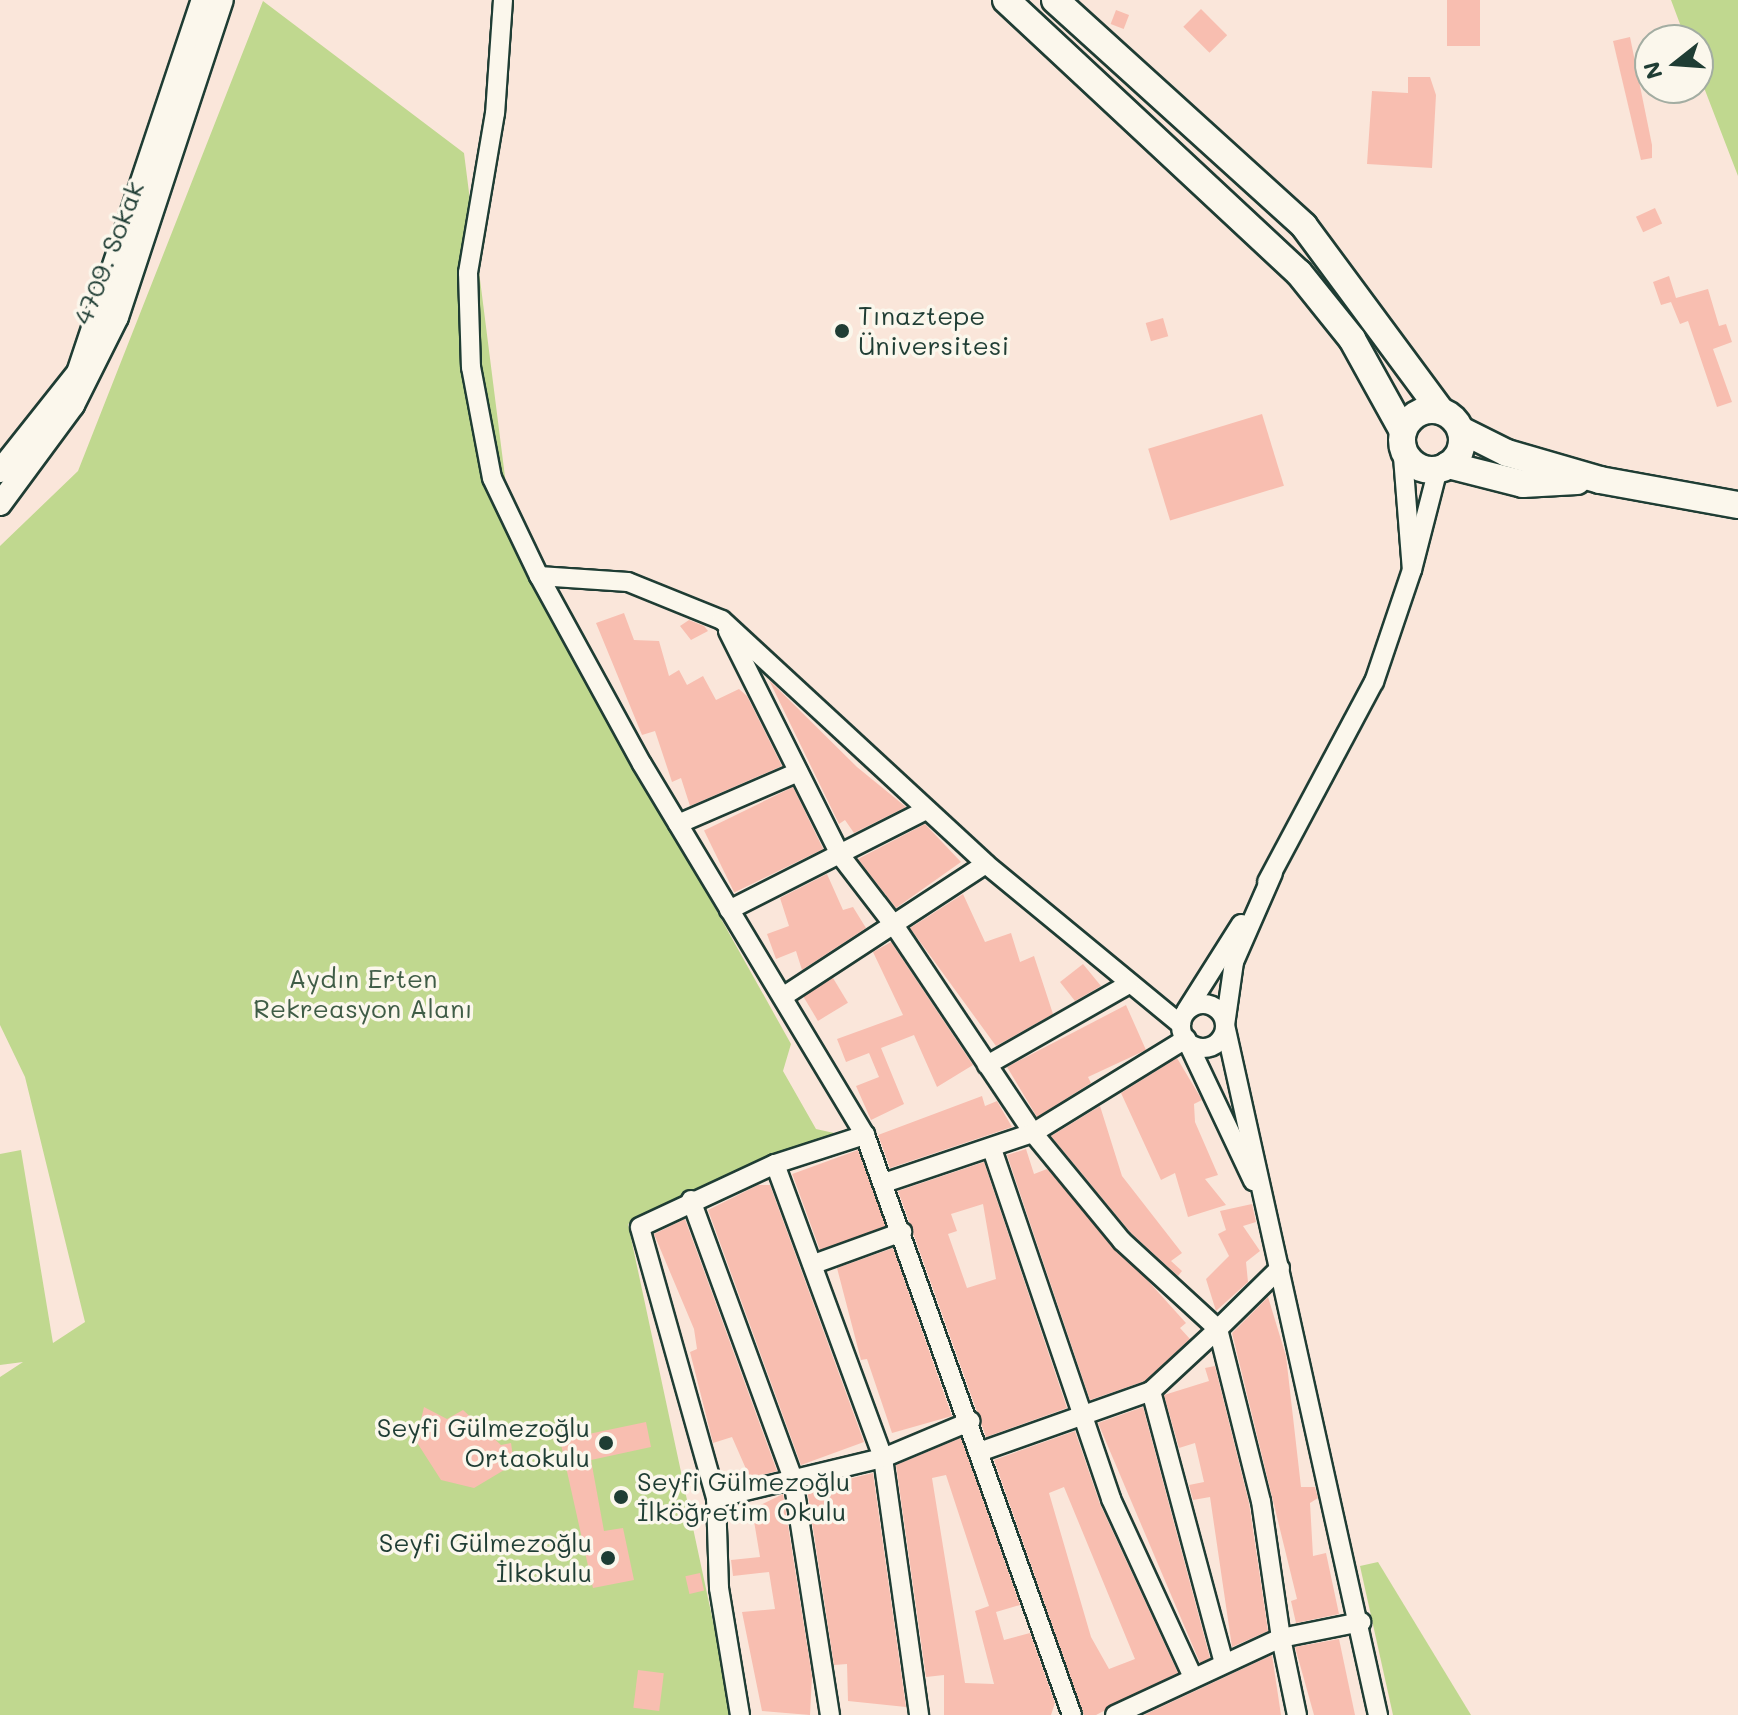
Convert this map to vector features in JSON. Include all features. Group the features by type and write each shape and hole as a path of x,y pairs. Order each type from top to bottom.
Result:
{"main road":[{"path":"1006,0 1299,273 1352,339 1411,462 1523,484 1600,480"},
{"path":"1055,0 1304,226 1441,411 1461,430 1507,453 1600,480 1738,505"},
{"path":"1402,438 1414,415 1441,411"},
{"path":"1443,467 1460,450 1461,430"}],"street":[{"name":"4709. Sokak","path":"0,471 78,373 203,0"},
{"name":"4709. Sokak","path":"0,504 73,405 117,317 222,0"},
{"path":"503,0 495,113 468,273 471,367 492,478 539,576 678,824 865,1135 982,1451 1072,1715"},
{"path":"1402,438 1412,570"},
{"path":"1184,1025 1273,873 1374,682 1443,467"},
{"path":"539,576 628,582 722,620 986,864 1129,984 1210,1046 1225,1025"},
{"path":"722,620 840,855 894,925 1033,1133 1122,1241 1218,1329 1261,1501 1281,1638 1297,1715"},
{"path":"678,824 798,772"},
{"path":"729,910 926,810"},
{"path":"784,996 986,864"},
{"path":"1273,873 1234,962 1225,1025 1361,1622 1378,1715"},
{"path":"987,1065 1129,984"},
{"path":"884,1183 1033,1133 1184,1025 1206,1004 1225,1025"},
{"path":"1184,1025 1272,1223"},
{"path":"740,1715 719,1588 716,1498 640,1227 691,1200 775,1164 865,1135"},
{"path":"992,1149 1084,1412 1111,1499 1193,1677"},
{"path":"775,1164 883,1458 919,1715"},
{"path":"691,1200 793,1479 830,1715"},
{"path":"814,1264 902,1232"},
{"path":"982,1451 1084,1412 1151,1391 1280,1268"},
{"path":"1151,1391 1223,1660"},
{"path":"716,1498 883,1458 971,1421"},
{"path":"1115,1715 1223,1660 1281,1638 1361,1622"}],"green space":[{"path":"1671,0 1738,0 1738,176 1710,104 1714,104 1714,24 1680,24"},
{"name":"Aydın Erten Rekreasyon Alanı","path":"263,1 464,153 514,548 791,1044 783,1071 816,1129 843,1135 628,1224 733,1715 0,1715 0,1377 23,1362 0,1365 0,1154 21,1150 53,1343 85,1322 25,1077 0,1025 0,546 78,471"},
{"path":"1378,1562 1471,1715 1393,1715 1360,1566"}],"building":[{"path":"1447,0 1480,0 1480,46 1447,46"},
{"path":"1201,9 1227,35 1209,53 1183,27"},
{"path":"1116,10 1129,15 1124,29 1111,24"},
{"path":"1630,37 1634,57 1634,104 1644,104 1652,158 1641,160 1613,41"},
{"path":"1408,77 1430,77 1436,95 1432,168 1367,164 1372,91 1408,93"},
{"path":"1655,208 1662,223 1643,232 1636,217"},
{"path":"1669,276 1676,298 1708,289 1719,326 1726,324 1732,342 1713,349 1732,402 1717,407 1688,321 1680,324 1671,302 1661,305 1653,282"},
{"path":"1163,318 1168,336 1151,341 1146,323"},
{"path":"1262,414 1284,486 1170,521 1148,449"},
{"path":"624,613 634,640 659,641 669,676 679,670 687,685 703,676 716,700 739,689 747,696 782,766 690,806 681,778 672,782 655,731 642,735 596,623"},
{"path":"689,620 708,631 691,640 680,626"},
{"path":"769,680 857,767 906,807 854,833 845,820 839,824"},
{"path":"793,787 823,849 734,892 704,830"},
{"path":"925,824 961,862 896,908 858,859"},
{"path":"827,874 843,910 853,907 866,928 802,970 796,951 776,959 767,934 789,926 780,898"},
{"path":"963,894 985,942 1011,933 1020,962 1034,956 1053,1014 996,1046 910,928"},
{"path":"891,942 973,1065 937,1087 914,1035 881,1048 904,1104 871,1120 856,1086 879,1077 869,1053 846,1062 837,1039 903,1015 873,952"},
{"path":"1083,964 1101,986 1075,1001 1060,982"},
{"path":"833,978 848,1003 818,1021 803,996"},
{"path":"1126,1005 1146,1050 1088,1077 1091,1083 1037,1117 1007,1067"},
{"path":"1177,1058 1202,1100 1194,1104 1195,1122 1218,1175 1205,1179 1226,1205 1188,1217 1175,1173 1161,1180 1121,1093"},
{"path":"982,1096 985,1106 997,1101 1012,1127 890,1168 878,1135"},
{"path":"1100,1106 1122,1176 1182,1253 1171,1261 1182,1271 1178,1276 1131,1233 1051,1136"},
{"path":"1026,1149 1034,1174 1047,1169 1186,1323 1180,1328 1190,1339 1145,1381 1090,1400 1007,1155"},
{"path":"858,1150 886,1226 820,1250 792,1174"},
{"path":"984,1162 1067,1408 986,1437 898,1191","holes":["983,1204 996,1279 967,1288 948,1234 957,1231 951,1214"]},
{"path":"758,1185 770,1185 864,1442 801,1465 708,1210"},
{"path":"1252,1204 1256,1222 1243,1226 1260,1251 1246,1262 1248,1282 1216,1311 1206,1279 1229,1256 1218,1234 1226,1230 1220,1211"},
{"path":"685,1219 777,1471 750,1478 732,1437 713,1443 690,1352 697,1349 694,1329 654,1234"},
{"path":"893,1248 952,1416 892,1433 867,1359 861,1360 837,1268"},
{"path":"1268,1297 1286,1356 1301,1487 1315,1487 1318,1498 1310,1503 1313,1556 1326,1553 1339,1614 1296,1623 1291,1601 1297,1599 1232,1333"},
{"path":"1215,1366 1249,1503 1268,1631 1232,1647 1210,1497 1193,1500 1189,1485 1204,1482 1195,1443 1179,1448 1164,1395 1209,1381 1205,1368"},
{"path":"424,1407 447,1419 463,1410 501,1445 511,1443 514,1464 474,1488 441,1480 416,1441"},
{"path":"1143,1407 1210,1658 1200,1663 1098,1423"},
{"path":"646,1422 651,1447 591,1460 604,1531 623,1528 634,1580 593,1588 560,1440"},
{"path":"1075,1431 1100,1504 1178,1673 1096,1715 1084,1715 994,1460","holes":["1064,1487 1135,1659 1109,1669 1091,1637 1049,1493"]},
{"path":"961,1438 1020,1605 996,1612 1004,1640 1030,1633 1055,1703 1051,1715 944,1715 944,1675 926,1677 896,1465","holes":["946,1475 989,1606 975,1611 994,1684 965,1683 932,1478"]},
{"path":"873,1473 906,1707 848,1701 847,1664 834,1665 807,1489"},
{"path":"783,1494 812,1676 810,1715 762,1711 742,1612 775,1609 769,1572 733,1576 731,1560 760,1557 752,1509"},
{"path":"700,1573 704,1591 689,1594 685,1576"},
{"path":"1339,1639 1355,1715 1314,1715 1295,1647"},
{"path":"1272,1655 1281,1715 1144,1715"},
{"path":"638,1670 664,1673 659,1711 633,1708"}],"place":[{"name":"Tınaztepe Üniversitesi","path":"842,331"},
{"name":"Seyfi Gülmezoğlu Ortaokulu","path":"606,1443"},
{"name":"Seyfi Gülmezoğlu İlköğretim Okulu","path":"621,1497"},
{"name":"Seyfi Gülmezoğlu İlkokulu","path":"608,1558"}]}
